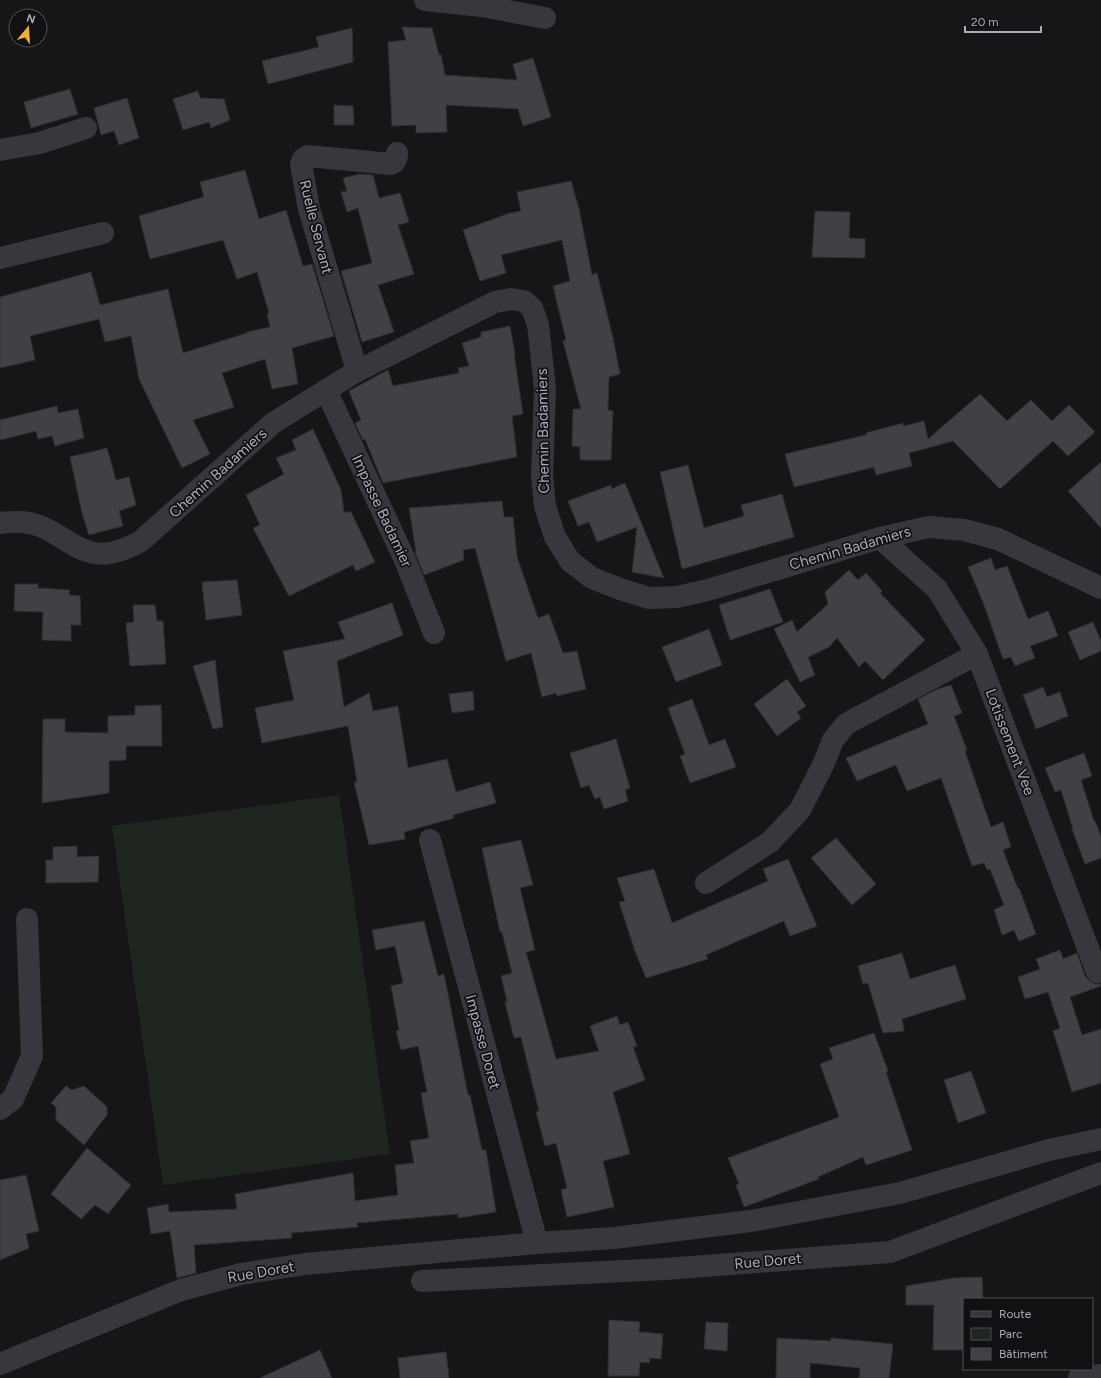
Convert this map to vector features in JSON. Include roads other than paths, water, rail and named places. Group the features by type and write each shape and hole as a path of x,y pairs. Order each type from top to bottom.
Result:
{"street":[{"path":"425,0 482,6 545,18"},
{"path":"0,150 40,143 86,128"},
{"name":"Ruelle Servant","path":"357,371 309,209 300,164 303,159 308,156 390,164 396,160 397,153"},
{"path":"0,258 103,233"},
{"name":"Chemin Badamiers","path":"0,523 25,521 46,528 80,548 95,553 111,553 126,550 141,541 273,423 357,371 495,302 511,299 524,301 532,308 538,325 545,388 542,476 545,506 555,537 570,561 592,578 649,598 678,597 708,590 880,538 929,527 964,530 998,538 1101,588"},
{"name":"Impasse Badamier","path":"326,390 405,560 434,632"},
{"name":"Lotissement Vee","path":"880,538 937,589 977,654 1097,972"},
{"path":"706,884 770,842 800,810 823,765 833,740 846,724 977,654"},
{"name":"Impasse Doret","path":"430,840 537,1243"},
{"path":"0,1109 13,1098 32,1056 27,919"},
{"name":"Rue Doret","path":"0,1364 181,1290 241,1274 306,1264 537,1243 614,1238 751,1221 900,1193 1048,1150 1101,1139"},
{"name":"Rue Doret","path":"422,1281 665,1270 890,1252 1101,1173"},
{"path":"1079,1378 1101,1375"}]}
